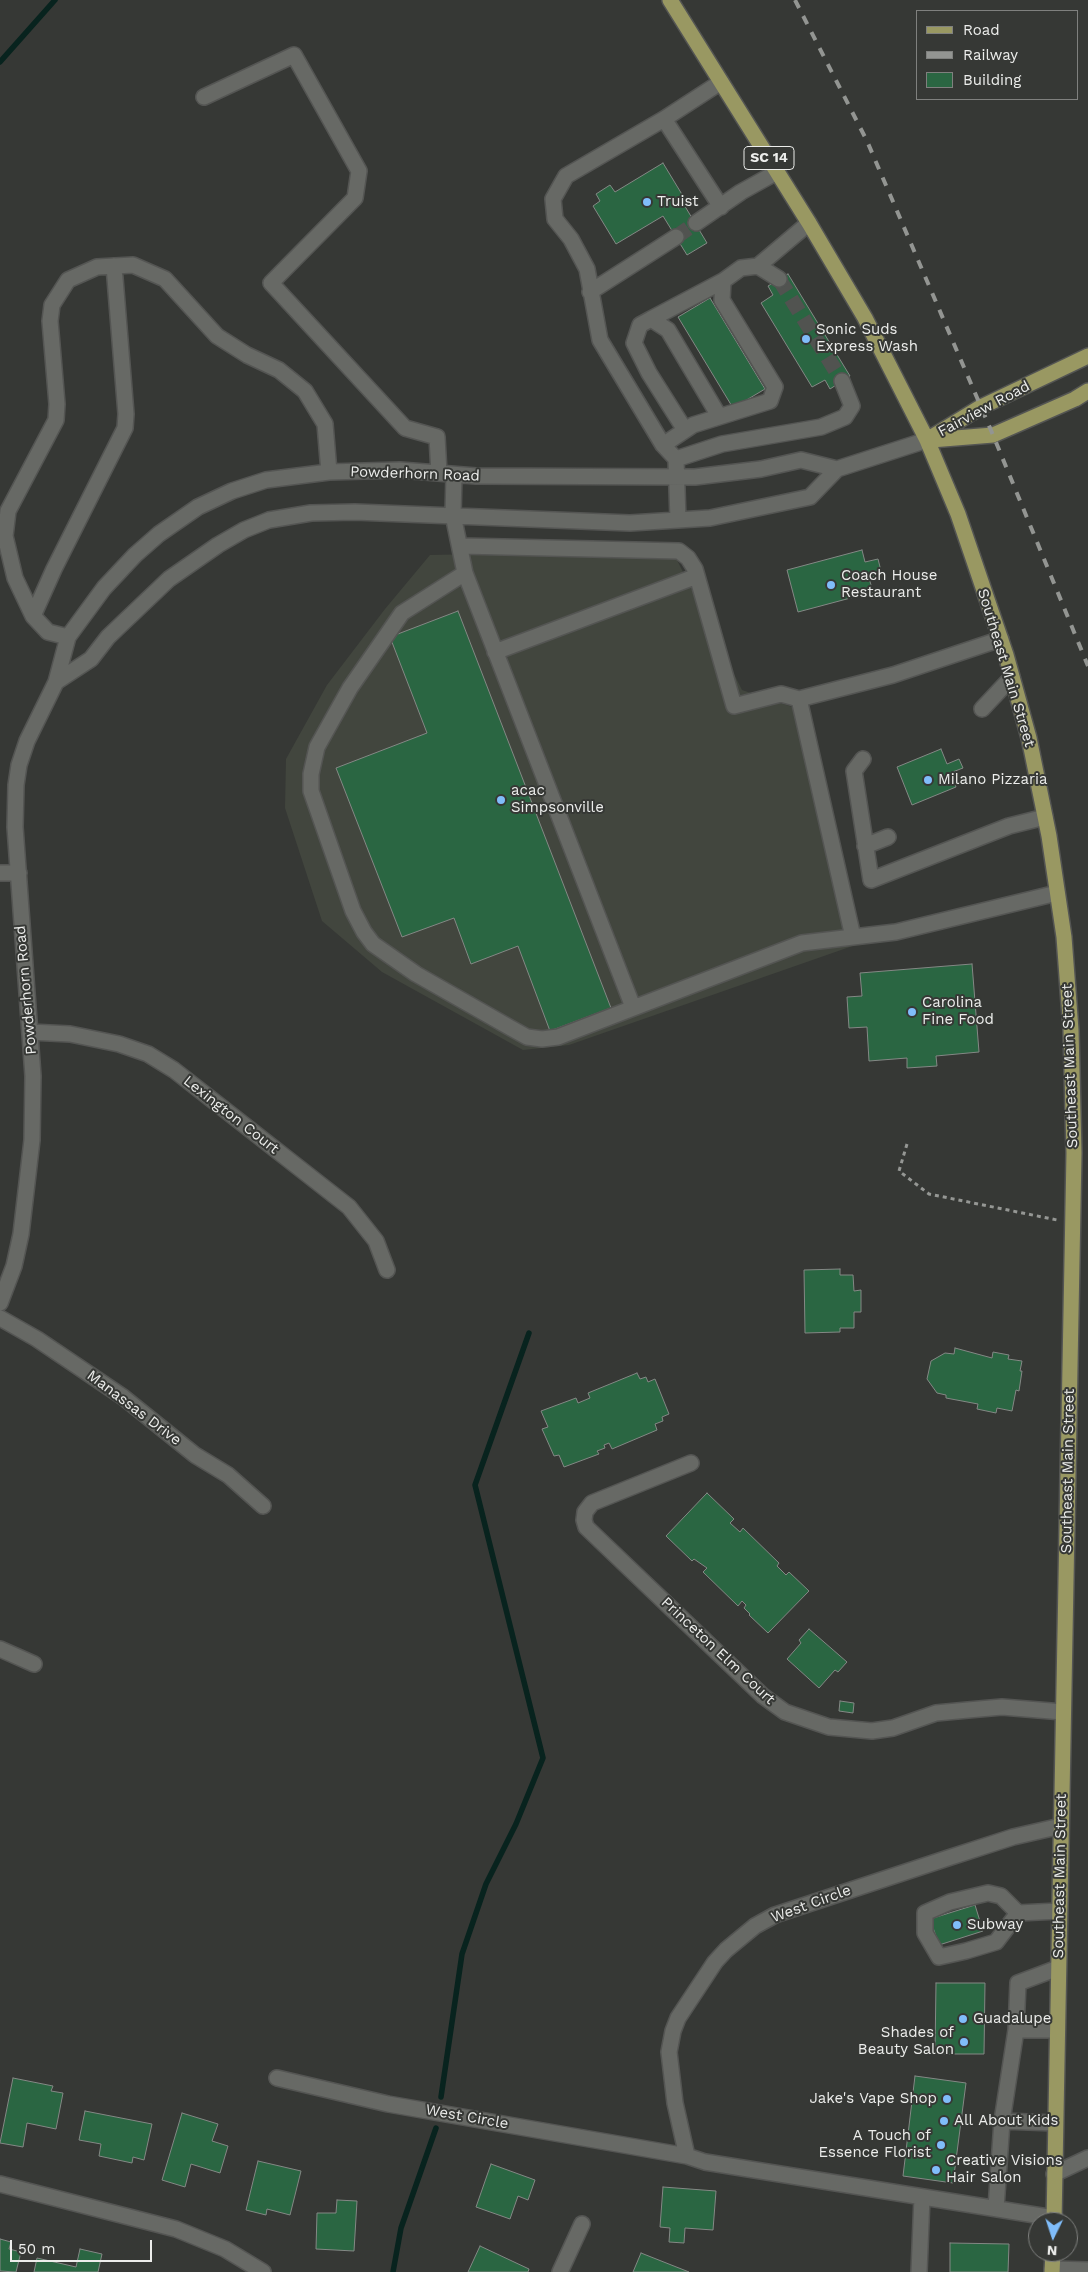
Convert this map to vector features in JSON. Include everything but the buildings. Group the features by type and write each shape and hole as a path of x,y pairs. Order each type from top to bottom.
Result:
{"main road":[{"name":"Southeast Main Street","path":"670,0 809,223 865,318 927,440 958,514 1001,639 1029,738 1045,817 1064,937 1071,1030 1074,1153 1054,2212"},
{"name":"Fairview Road","path":"927,440 982,407 1088,356"},
{"name":"Fairview Road","path":"927,440 993,435 1075,399 1088,391"}],"street":[{"path":"204,97 294,55 359,171 355,198 271,283 405,428 437,437 439,473"},
{"path":"678,520 676,459 663,445 600,340 587,268 571,239 555,219 553,199 566,176 664,119 721,82"},
{"path":"664,119 720,206"},
{"path":"696,224 720,206 777,172"},
{"path":"685,430 649,373 634,343 640,325 723,281 741,268 758,266 809,223"},
{"path":"590,292 676,237"},
{"path":"68,636 48,632 33,616 15,578 5,536 8,511 56,420 57,404 50,321 52,305 68,280 96,267 133,265 165,279 217,336 248,356 280,370 305,391 325,424 329,472"},
{"path":"33,616 54,569 125,428 126,414 114,266"},
{"path":"758,266 779,279"},
{"path":"663,445 693,425 770,401 775,387 722,300 723,281"},
{"path":"652,319 668,330 719,416"},
{"path":"676,459 722,444 821,427 845,417 852,406 842,382"},
{"path":"56,682 91,659 108,637 169,579 218,545 244,530 269,520 311,513 355,512 630,523 710,518 810,497 837,469 927,440"},
{"name":"Powderhorn Road","path":"0,1303 14,1266 27,1199 32,1140 33,1076 15,827 16,785 19,765 27,741 56,682 68,636 104,588 135,555 159,534 198,507 232,491 266,480 329,472 400,470 454,475 695,477 761,469 801,460 837,469"},
{"path":"454,475 453,515 461,546 465,573 633,1007"},
{"path":"461,546 679,552 688,558 697,576 734,706 781,694 799,699 893,675 1001,639"},
{"path":"465,573 402,613 350,688 317,747 311,774 311,791 353,911 373,944 416,974 527,1037 558,1036 802,943 896,932 1057,892"},
{"path":"495,652 697,576"},
{"path":"982,709 1012,677"},
{"path":"799,699 852,937"},
{"path":"863,759 854,772 871,880 1009,826 1045,817"},
{"path":"865,846 888,837"},
{"path":"0,873 19,873"},
{"name":"Lexington Court","path":"30,1032 70,1034 119,1044 148,1054 174,1070 349,1207 376,1241 387,1270"},
{"name":"Manassas Drive","path":"0,1318 37,1339 123,1397 196,1454 228,1475 263,1506"},
{"name":"Princeton Elm Court","path":"690,1463 592,1503 585,1512 584,1520 586,1527 763,1696 785,1712 830,1727 872,1731 892,1728 936,1713 1002,1707 1063,1712"},
{"path":"0,1649 34,1664"},
{"name":"West Circle","path":"687,2156 675,2103 669,2062 670,2040 678,2018 714,1962 741,1936 776,1915 1014,1837 1061,1826"},
{"path":"1018,1912 996,1942 966,1951 939,1956 925,1933 925,1913 950,1902 988,1893 1001,1896 1018,1912 1059,1911"},
{"path":"996,2208 1002,2121 1016,2030 1018,1983 1058,1968"},
{"path":"1016,2030 1057,2030"},
{"name":"West Circle","path":"277,2078 388,2104 687,2156 705,2162 1028,2215"},
{"path":"1002,2121 1055,2123"},
{"path":"1054,2174 1088,2158"},
{"path":"0,2184 176,2230 225,2249 263,2272"},
{"path":"920,2272 922,2197"},
{"path":"560,2272 582,2224"},
{"path":"1052,2271 1088,2270"}],"path":[{"path":"907,1144 899,1171 928,1194 1072,1223"}],"shaded area":[{"path":"672,550 742,690 801,710 864,942 569,1045 523,1050 382,972 322,921 285,808 286,759 327,685 385,609 430,555"}],"waterway":[{"path":"0,62 55,0"},
{"path":"441,2097 462,1954 486,1884 516,1824 543,1758 475,1485 529,1333"},
{"path":"393,2272 401,2228 436,2128"}],"tunnel":[{"path":"676,237 696,223"},
{"path":"779,279 842,381"}],"railway":[{"path":"795,0 867,141 993,435 1088,666"}],"place":[{"name":"Truist","path":"647,202"},
{"name":"Sonic Suds Express Wash","path":"806,339"},
{"name":"Coach House Restaurant","path":"831,585"},
{"name":"Milano Pizzaria","path":"928,780"},
{"name":"acac Simpsonville","path":"501,800"},
{"name":"Carolina Fine Food","path":"912,1012"},
{"name":"Subway","path":"957,1925"},
{"name":"Guadalupe","path":"963,2019"},
{"name":"Shades of Beauty Salon","path":"964,2042"},
{"name":"Jake's Vape Shop","path":"947,2099"},
{"name":"All About Kids","path":"944,2121"},
{"name":"A Touch of Essence Florist","path":"941,2145"},
{"name":"Creative Visions Hair Salon","path":"936,2170"}]}
